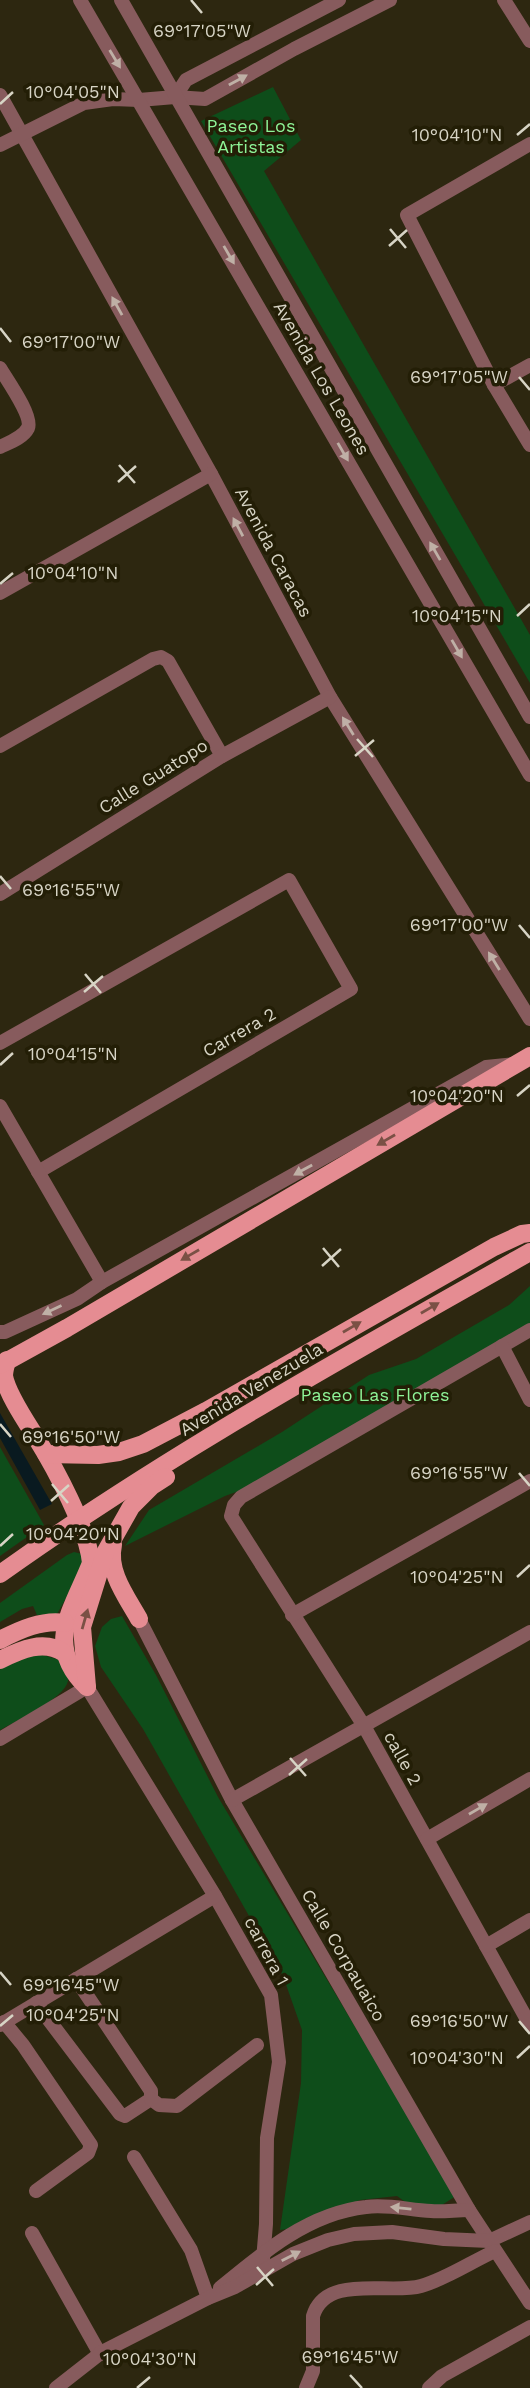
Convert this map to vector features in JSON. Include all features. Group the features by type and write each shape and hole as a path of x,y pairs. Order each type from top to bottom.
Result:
{"main road":[{"path":"64,1653 65,1623 91,1563 90,1552 47,1454 25,1420 5,1379 4,1362 523,1060"},
{"path":"47,1454 98,1455 143,1444 494,1247 530,1233"},
{"name":"Avenida Venezuela","path":"0,1574 77,1519 322,1370 530,1252"},
{"path":"87,1687 82,1627 105,1553 131,1507 152,1486 257,1419 322,1370"},
{"path":"115,1535 111,1555 115,1575 139,1619"},
{"path":"0,1640 33,1626 65,1623"},
{"path":"0,1660 34,1647 57,1648 64,1653 76,1677 87,1687"}],"street":[{"name":"Avenida Los Leones","path":"80,0 530,775"},
{"name":"Avenida Los Leones","path":"121,0 530,717"},
{"path":"175,97 186,80 339,0"},
{"path":"0,145 84,103 113,99 205,99 390,0"},
{"path":"504,0 530,41"},
{"name":"Avenida Caracas","path":"0,95 211,474 330,697 530,1019"},
{"path":"530,144 407,215 494,385 530,445"},
{"path":"494,385 530,365"},
{"path":"0,368 29,417 28,428 21,436 0,447"},
{"path":"0,593 211,474"},
{"path":"0,746 153,659 161,657 168,661 222,757"},
{"name":"Calle Guatopo","path":"0,894 222,757 330,697"},
{"name":"Carrera 2","path":"0,1043 289,880 351,989 38,1172"},
{"path":"0,1332 76,1299 486,1067 523,1060"},
{"path":"0,1106 102,1282"},
{"path":"530,1330 502,1346 530,1400"},
{"name":"calle 2","path":"502,1346 241,1497 234,1505 232,1516 364,1726 530,2025"},
{"path":"292,1615 530,1481"},
{"name":"Calle Corpauaico","path":"139,1619 232,1800 469,2210 530,2303"},
{"path":"232,1800 530,1632"},
{"path":"0,1739 87,1687"},
{"name":"carrera 1","path":"87,1687 215,1896 271,1995 279,2062 267,2138 262,2272"},
{"path":"427,1839 530,1779"},
{"path":"36,2191 89,2153 90,2145 23,2045 2,2023 215,1896"},
{"path":"486,1945 530,1920"},
{"path":"36,2003 120,2114 131,2114 151,2099 152,2091 76,1979"},
{"path":"151,2099 159,2105 177,2106 257,2045"},
{"path":"134,2157 191,2249 208,2298"},
{"path":"208,2298 264,2252 310,2225 345,2211 386,2206 431,2211 469,2210"},
{"path":"306,2388 313,2371 313,2316 324,2297 369,2287 401,2289 424,2285 530,2221"},
{"path":"56,2388 100,2354 208,2298 235,2287 293,2254 328,2240 354,2234 392,2232 492,2246"},
{"path":"32,2233 100,2354"},
{"path":"429,2388 442,2376 530,2327"}],"green space":[{"name":"Paseo Los Artistas","path":"273,87 301,140 264,171 530,635 530,683 201,121"},
{"name":"Paseo Las Flores","path":"530,1286 530,1325 258,1484 225,1496 125,1546 149,1510 282,1432 369,1375 416,1359 509,1305"},
{"path":"0,1447 44,1525 0,1556"},
{"path":"74,1552 82,1554 83,1568 57,1614 37,1615 33,1606 0,1622 0,1603"},
{"path":"122,1616 156,1675 218,1797 456,2196 434,2210 408,2204 397,2196 360,2200 294,2228 280,2230 301,2083 302,2030 283,1976 143,1729 101,1667 95,1646 102,1627 111,1619"},
{"path":"20,1655 43,1655 60,1660 67,1672 68,1681 65,1688 49,1702 0,1730 0,1665"}],"shaded area":[{"path":"0,1413 52,1504 40,1510 0,1438"}]}
